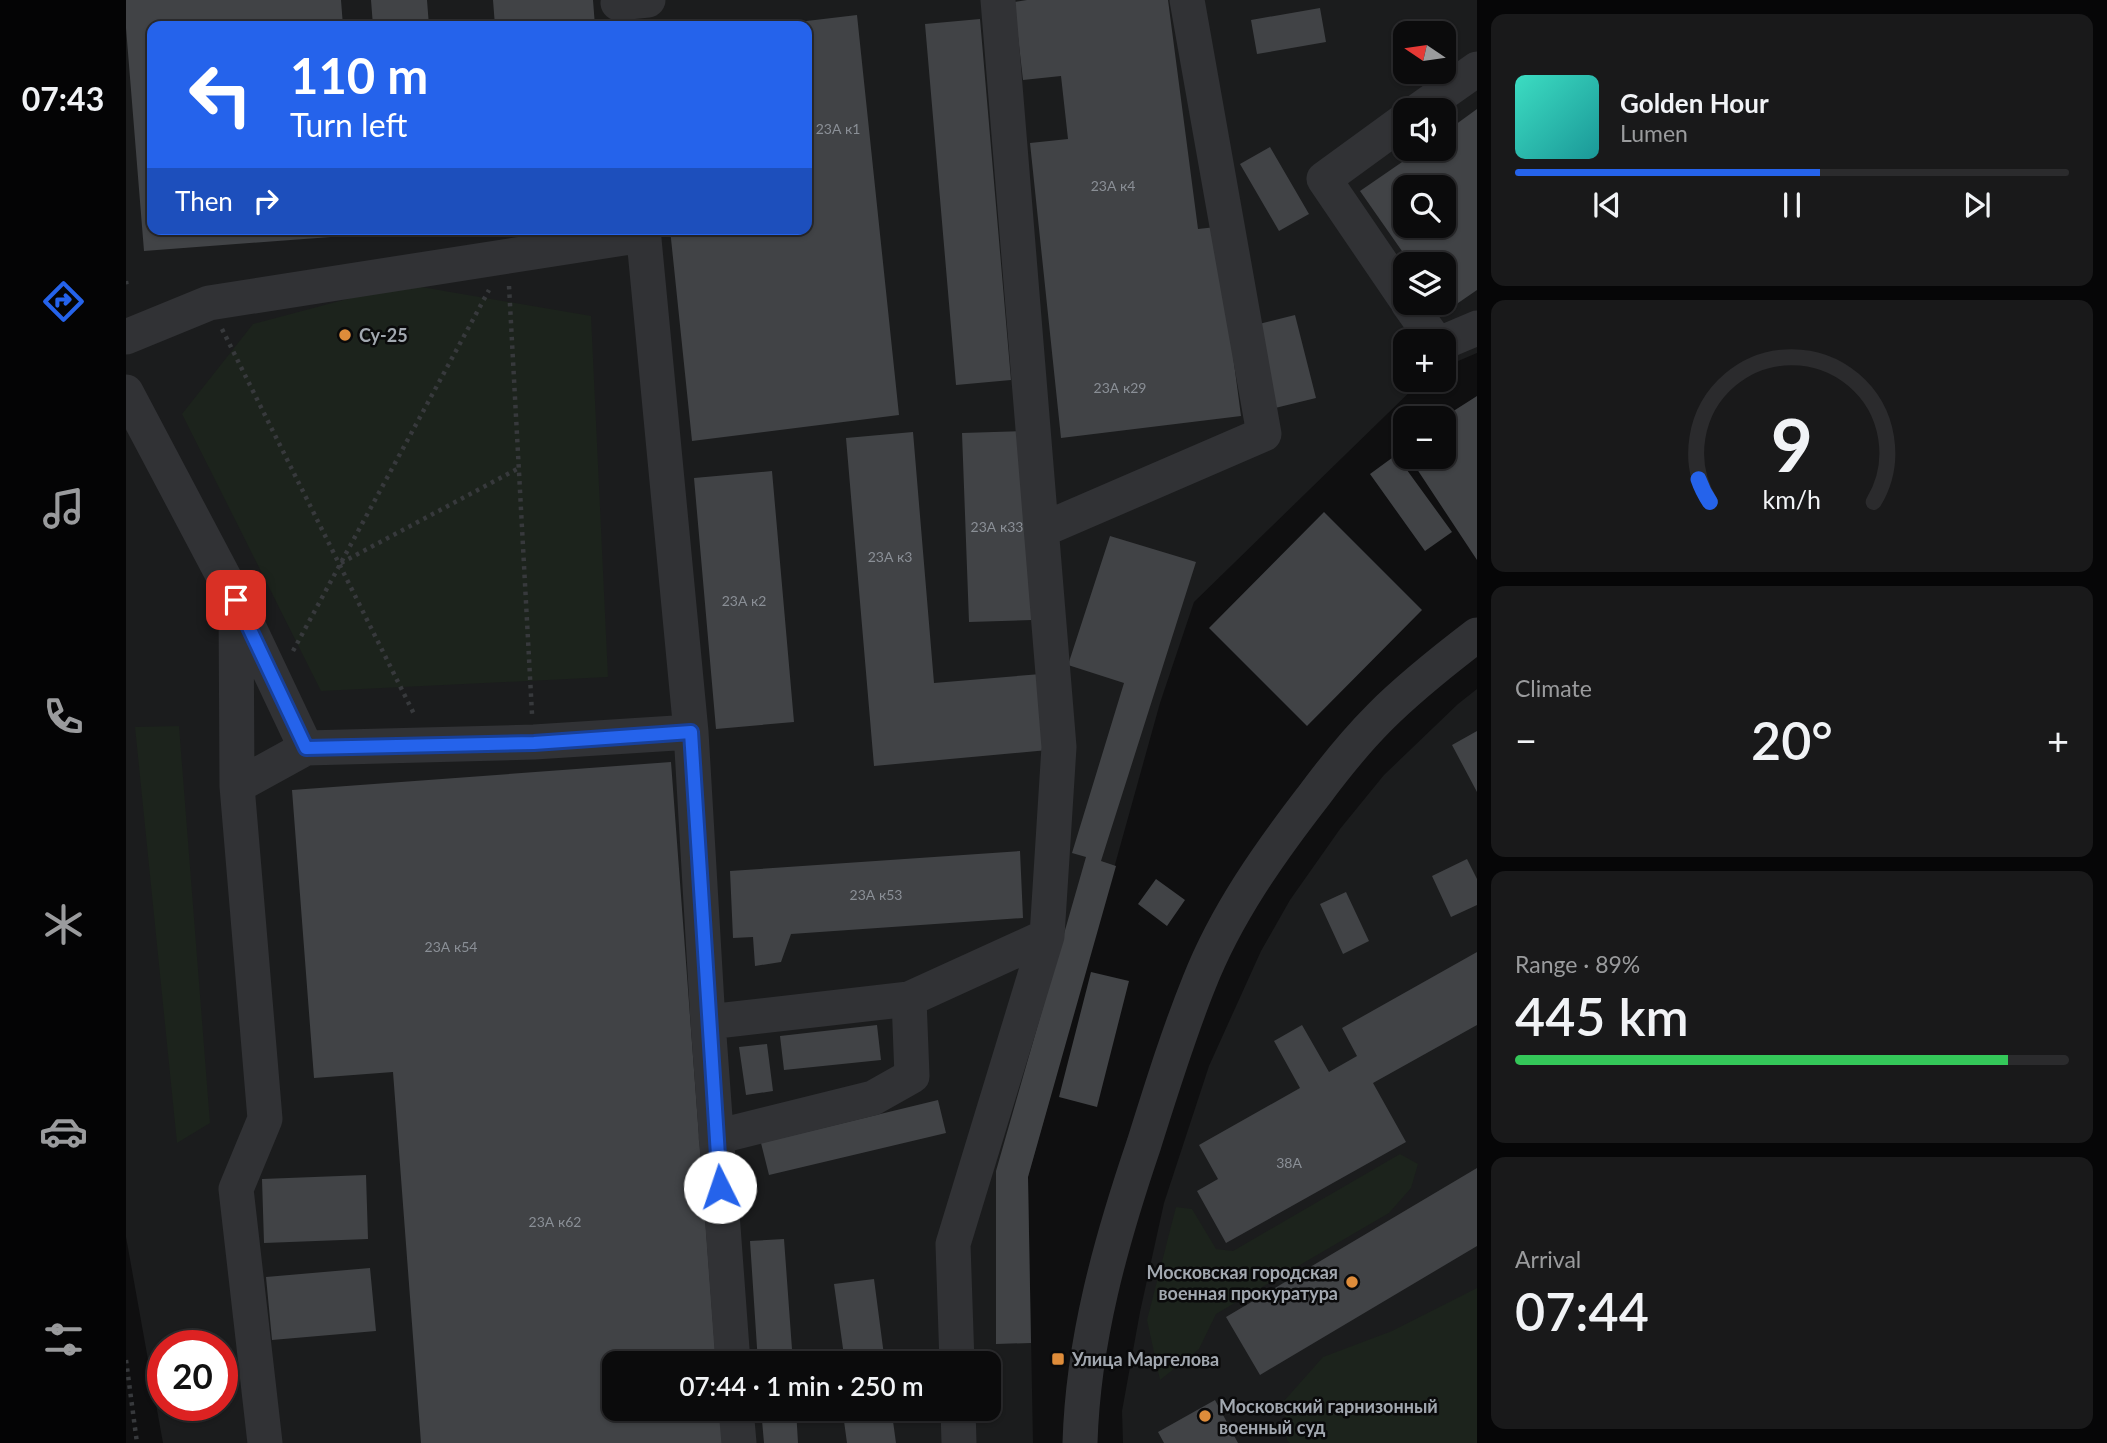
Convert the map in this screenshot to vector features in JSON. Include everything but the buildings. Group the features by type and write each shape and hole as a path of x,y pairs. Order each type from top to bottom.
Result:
{"street":[{"path":"957,1351 953,1244 1047,936 1059,747 998,0"},
{"path":"1042,530 1264,434 1187,0"},
{"path":"1436,98 1477,69"},
{"path":"1393,129 1324,179 1393,280"},
{"path":"126,337 209,303 626,235"},
{"path":"643,235 691,732 708,1022 732,1351"},
{"path":"1456,337 1477,328"},
{"path":"126,392 236,600 306,748"},
{"path":"236,600 237,786 265,1119 236,1189 264,1443"},
{"path":"1080,1443 1086,1364 1096,1306 1111,1250 1126,1195 1173,1055 1199,982 1214,950 1251,881 1350,748 1433,668 1477,635"},
{"path":"237,786 306,748 534,743 691,732"},
{"path":"708,1022 909,999 1047,936"},
{"path":"716,1137 873,1098 912,1076 909,999"},
{"path":"737,1421 739,1443"},
{"path":"958,1421 959,1443"}],"path":[{"path":"507,256 534,743"},
{"path":"276,683 507,256"},
{"path":"126,281 127,287"},
{"path":"209,303 341,563 429,745"},
{"path":"341,563 519,468"},
{"path":"126,1360 137,1443"}],"shaded area":[{"path":"126,0 1477,0 1477,353 1456,362 1456,329 1393,329 1393,392 1410,392 1194,602 1160,703 1028,1177 1033,1443 163,1443 159,1421 238,1421 238,1330 147,1330 147,1354 126,1237"},
{"path":"404,284 591,316 608,677 321,691 182,414 253,324"},
{"path":"1477,689 1477,1443 1123,1443 1122,1411 1164,1203 1209,1066 1261,951 1290,900 1340,829 1384,775"},
{"path":"179,726 210,1123 177,1143 135,727"},
{"path":"1400,1154 1418,1164 1411,1188 1389,1213 1216,1314 1199,1349 1160,1380 1147,1320 1176,1207 1192,1209 1216,1249 1233,1251"},
{"path":"1477,1288 1477,1443 1290,1443 1287,1440 1284,1401 1323,1357 1392,1331"}],"place":[{"name":"Су-25","path":"345,335"},
{"name":"Московская городская военная прокуратура","path":"1352,1282"},
{"name":"Улица Маргелова","path":"1058,1359"},
{"name":"Московский гарнизонный военный суд","path":"1205,1416"}],"route":[{"path":"236,600 306,748 534,743 691,732 720,1187"}]}
